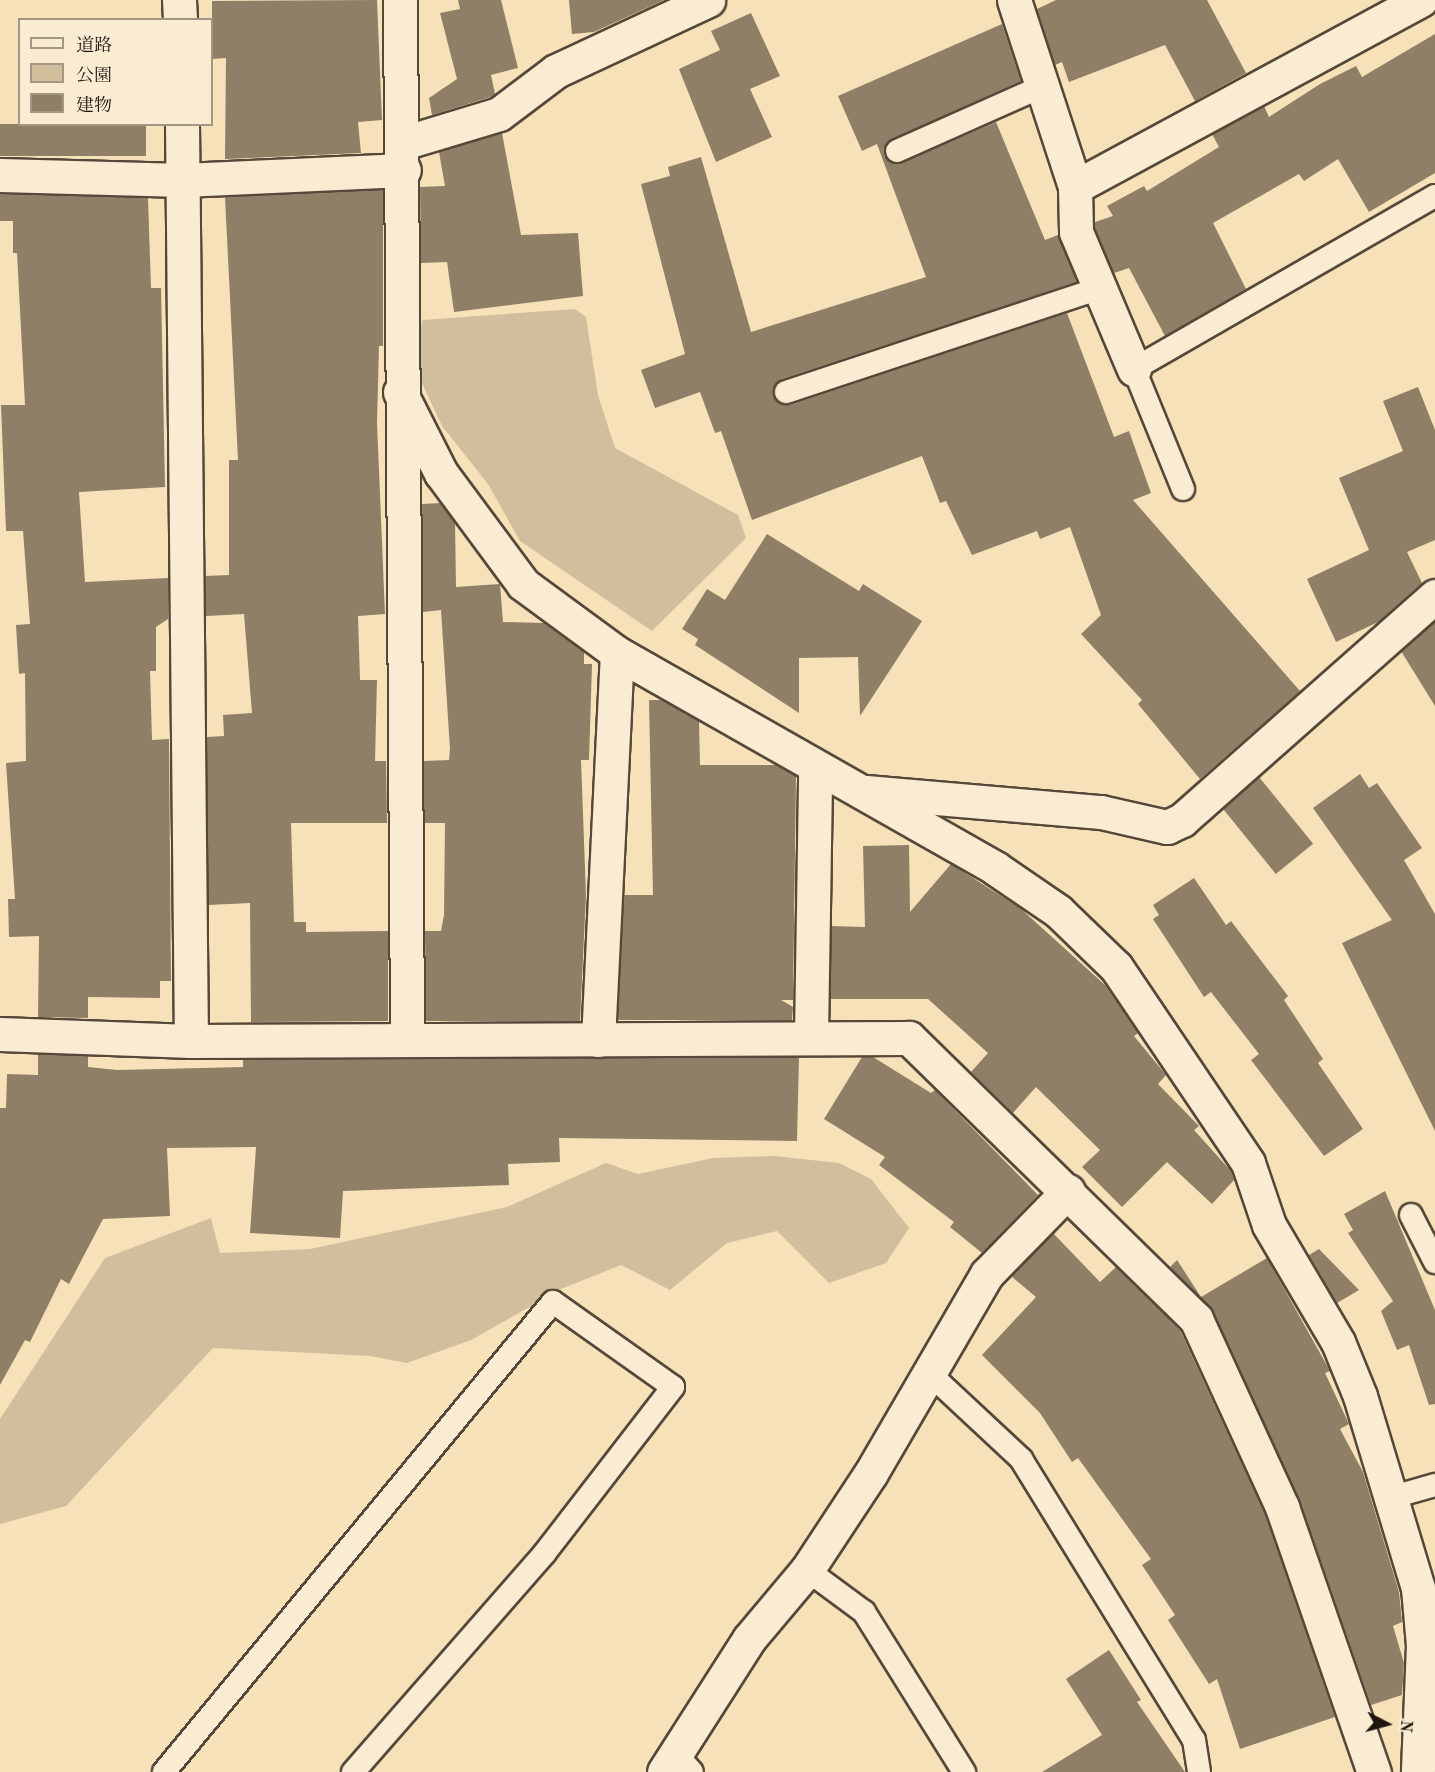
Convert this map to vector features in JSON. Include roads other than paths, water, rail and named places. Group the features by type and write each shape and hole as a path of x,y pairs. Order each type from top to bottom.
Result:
{"street":[{"path":"179,0 180,18"},
{"path":"400,0 404,156 400,392 407,1040"},
{"path":"0,175 183,180 404,156 499,114 556,71 708,0"},
{"path":"1014,0 1075,187 1076,232 1134,369"},
{"path":"1075,187 1421,0"},
{"path":"182,126 191,1041"},
{"path":"400,392 441,473 523,585 617,653 815,770 995,868 1058,911 1116,967 1248,1163 1269,1225 1338,1342 1393,1497 1419,1588 1423,1645 1418,1772"},
{"path":"856,791 1101,812 1167,827 1182,820 1435,596"},
{"path":"598,1040 617,653"},
{"path":"811,1036 815,770"},
{"path":"0,1034 191,1041 598,1040 811,1036 909,1038 1068,1191 1196,1319 1282,1507 1374,1772"},
{"path":"677,1766 749,1639 807,1570 930,1374 987,1274 1068,1191"}],"lane":[{"path":"897,151 1041,87"},
{"path":"1183,489 1134,369 1435,196"},
{"path":"786,392 1100,288"},
{"path":"1411,1215 1435,1262"},
{"path":"170,1770 553,1302 673,1387 544,1554 352,1772"},
{"path":"930,1374 1021,1459 1194,1740 1199,1772"},
{"path":"1393,1497 1435,1485"},
{"path":"807,1570 864,1612 964,1772"}]}
